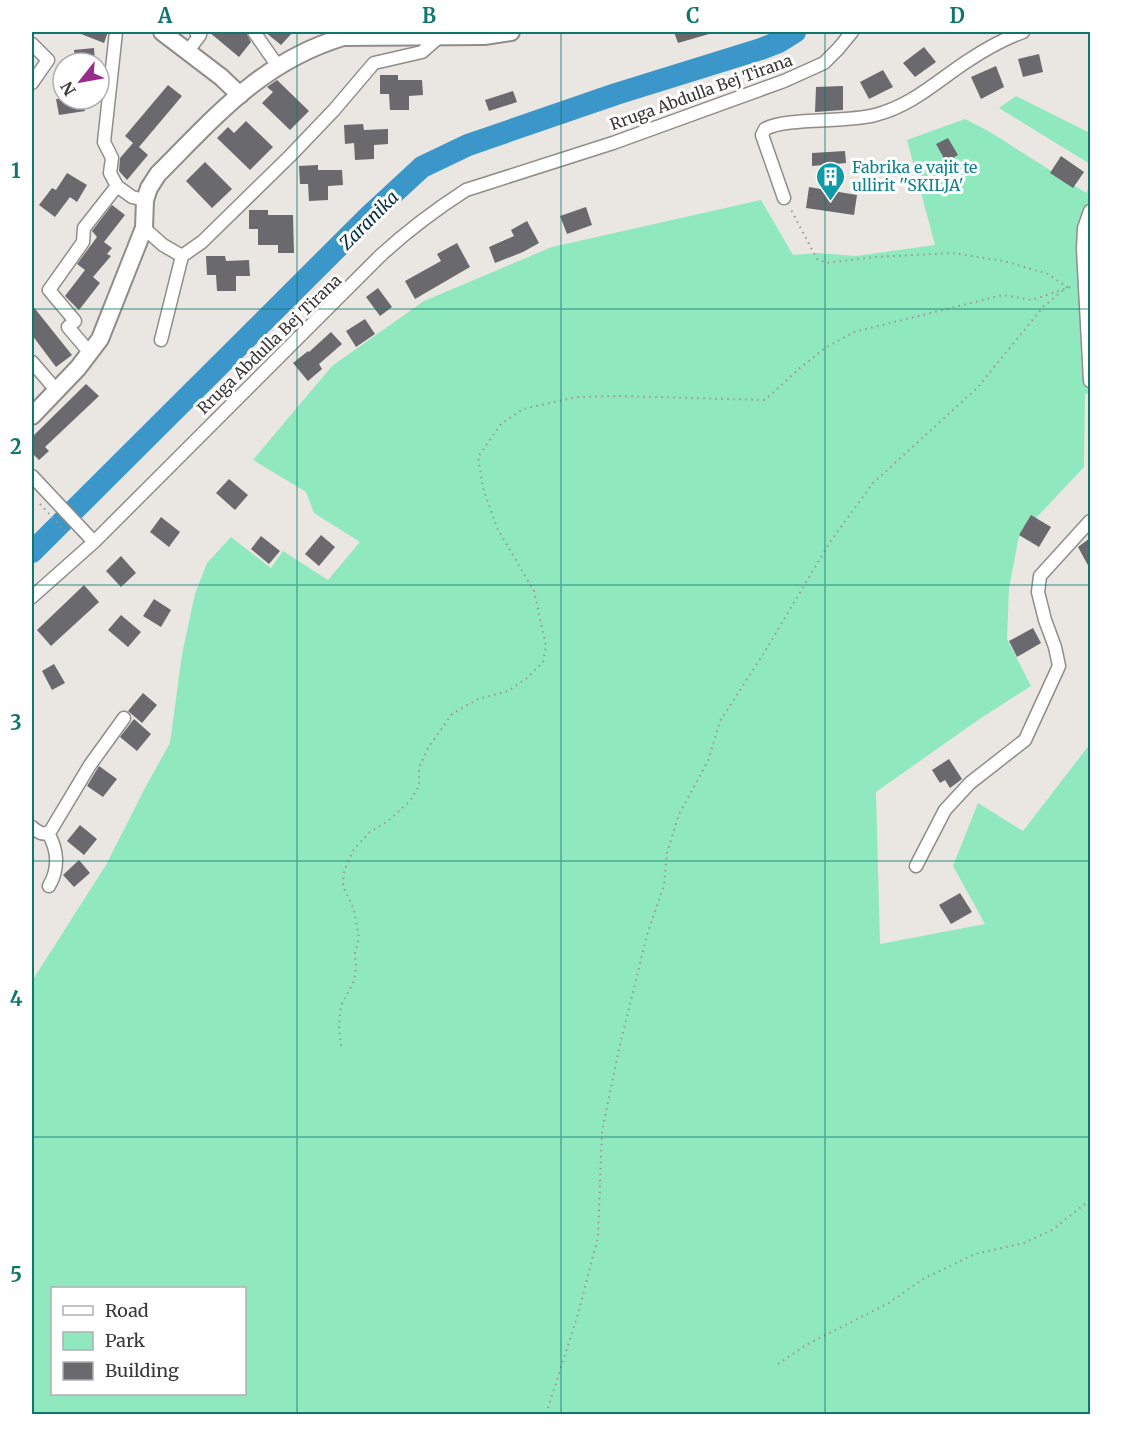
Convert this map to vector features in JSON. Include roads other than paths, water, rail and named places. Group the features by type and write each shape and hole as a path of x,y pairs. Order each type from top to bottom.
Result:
{"street":[{"path":"116,32 104,142 112,158 110,172 117,186 132,197 145,200"},
{"path":"162,32 221,77 240,95"},
{"path":"188,51 200,35 196,32"},
{"path":"254,32 278,65"},
{"path":"32,416 57,391 100,339 144,228 145,200 158,174 251,84 278,65 342,34 484,36 511,32"},
{"name":"Rruga Abdulla Bej Tirana","path":"32,597 94,542 406,231 448,202 466,190 613,143 784,81 824,63 852,32"},
{"path":"784,198 762,135 765,129 781,124 873,116 894,109 911,101 994,45 1023,32"},
{"path":"161,340 182,256 202,242 297,148 334,110 374,63 422,52 427,35"},
{"path":"32,44 48,60 32,83"},
{"path":"90,353 68,327 75,321 49,290 83,242 84,228 117,186"},
{"path":"1090,212 1084,228 1083,249 1090,381"},
{"path":"144,228 163,245 182,256"},
{"path":"32,362 57,391"},
{"path":"32,476 77,533 94,542"},
{"path":"916,866 945,810 970,783 1025,740 1059,666 1038,592 1040,576 1090,521"},
{"path":"48,833 90,765 124,718"},
{"path":"32,827 41,834 48,833"},
{"path":"48,833 54,843 56,866 55,876 49,886"}],"waterway":[{"name":"Zaranika","path":"32,552 369,216 422,167 468,145 616,94 761,49 795,32"}],"place":[{"name":"Fabrika e vajit te ullirit ''SKILJA'","path":"831,202"}]}
